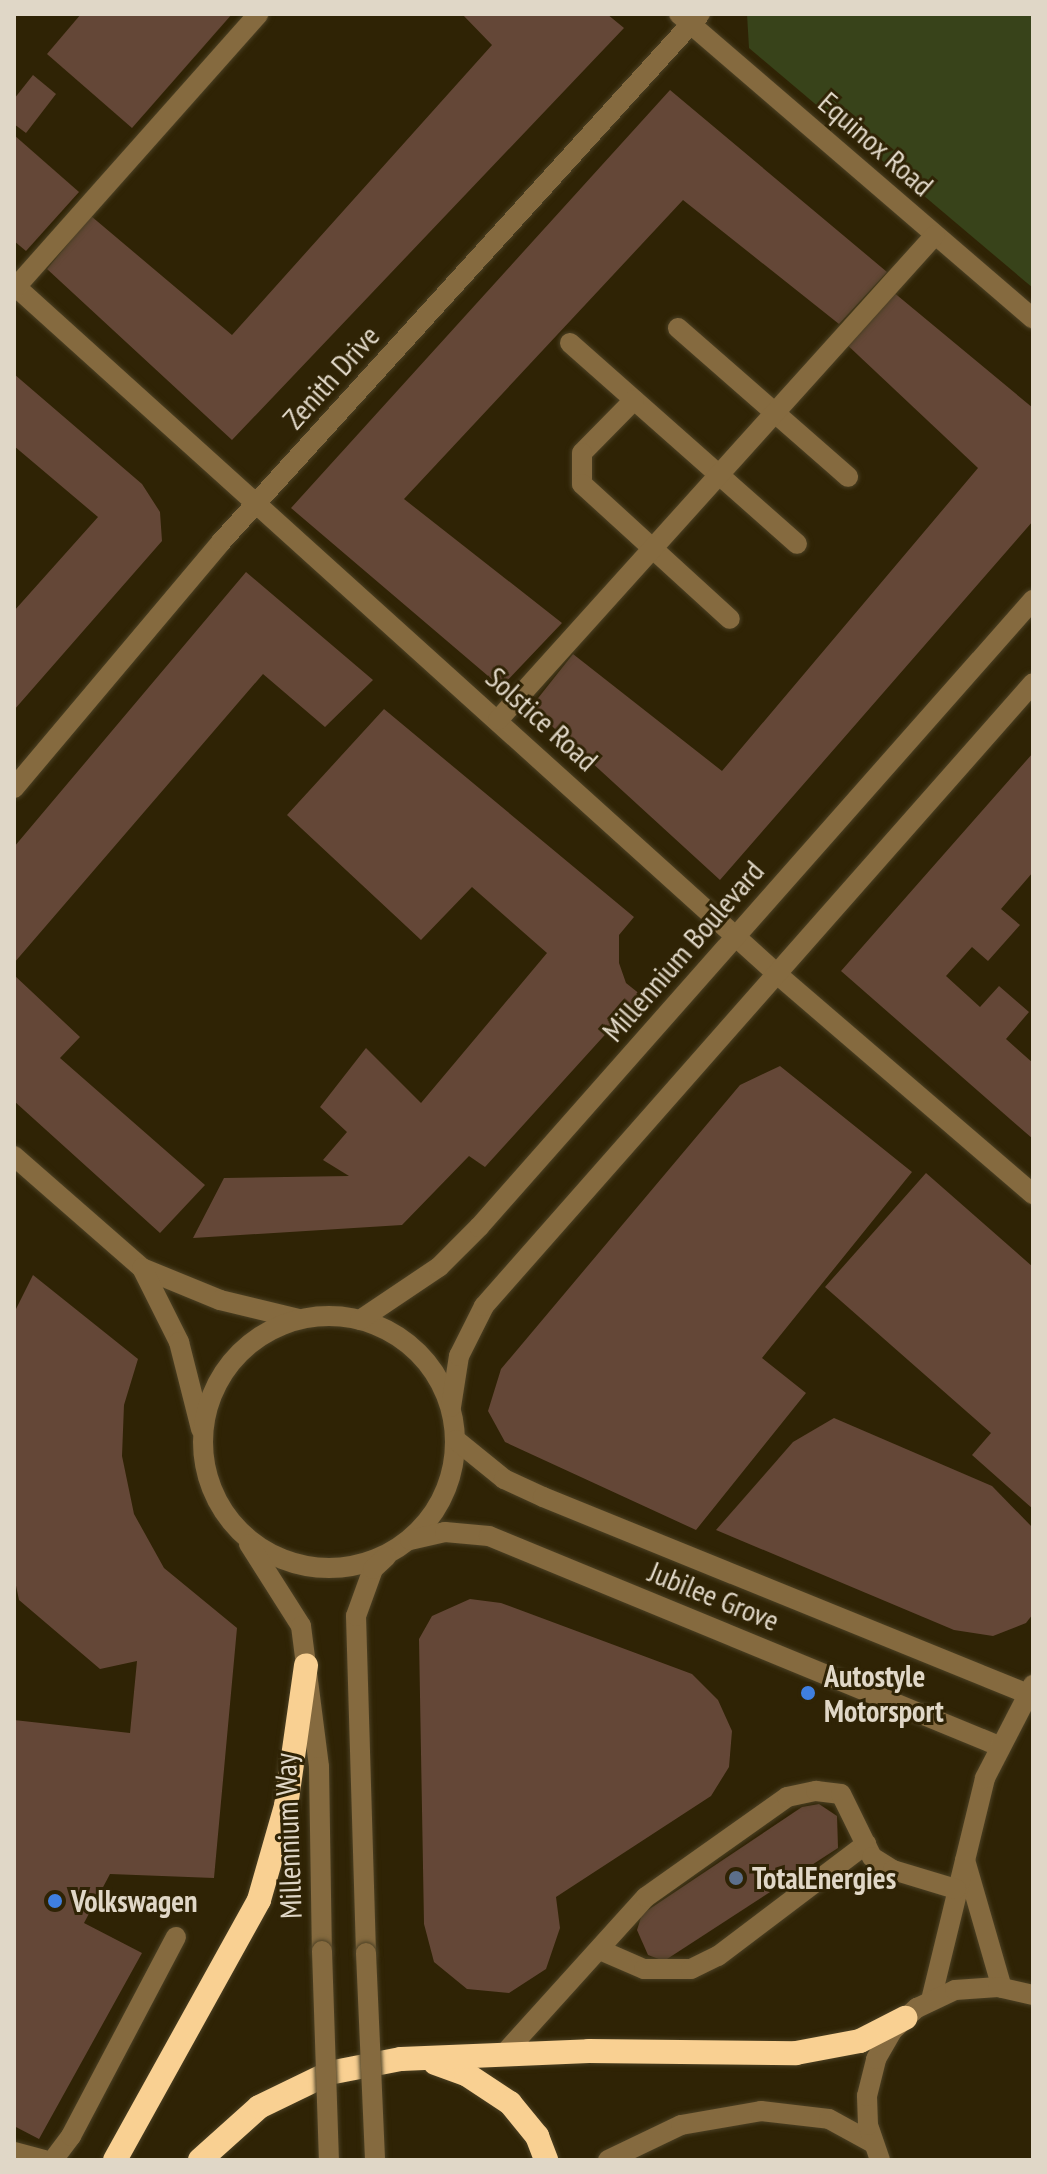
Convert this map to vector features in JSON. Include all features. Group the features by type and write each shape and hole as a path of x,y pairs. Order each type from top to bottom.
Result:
{"highway":[{"path":"115,2160 259,1900 286,1806 306,1665"},
{"path":"200,2160 259,2107 329,2073 401,2059 503,2055 796,2053 860,2041 905,2018"},
{"path":"401,2059 456,2070 490,2088 525,2120 546,2160"}],"street":[{"path":"15,286 258,14"},
{"name":"Equinox Road","path":"690,17 1033,319"},
{"name":"Zenith Drive","path":"14,788 258,501 690,17"},
{"path":"498,720 774,410 935,235"},
{"name":"Solstice Road","path":"15,286 258,501 777,974 1033,1194"},
{"path":"678,328 848,477"},
{"path":"570,343 797,544"},
{"path":"634,400 582,453 580,470 590,496 730,619"},
{"name":"Millennium Boulevard","path":"360,1320 439,1267 479,1227 1033,600"},
{"path":"451,1407 459,1356 484,1306 1033,683"},
{"path":"14,1156 142,1268 220,1300 299,1319 360,1320 413,1347 437,1374 451,1407 456,1440 451,1476 437,1508 414,1535 370,1561 323,1567 278,1557 239,1530 212,1489 179,1342 142,1268"},
{"path":"203,1441 211,1398 232,1361 266,1333 299,1319"},
{"name":"Jubilee Grove","path":"456,1440 504,1479 543,1497 1030,1690"},
{"name":"Millennium Way","path":"239,1530 290,1602 301,1626 319,1767 329,2160"},
{"name":"Jubilee Grove","path":"396,1547 445,1532 489,1536 999,1746"},
{"path":"375,2160 356,1616 373,1569 396,1547"},
{"path":"931,2000 963,1852 999,1746 1030,1690"},
{"path":"503,2055 646,1897 787,1797 816,1791 841,1794 872,1857 893,1870 956,1889"},
{"path":"600,1950 644,1969 691,1969 718,1956 866,1844"},
{"path":"963,1852 1002,1988"},
{"path":"53,2160 71,2136 176,1937"},
{"path":"877,2152 867,2106 870,2078 880,2051 905,2018 931,2000 972,1987 1002,1988 1033,1995"},
{"path":"608,2160 681,2125 761,2111 829,2119 877,2152"},
{"path":"14,2152 44,2160"}],"green space":[{"path":"747,14 1033,14 1033,288 749,48"}],"building":[{"path":"81,14 232,14 132,128 47,54"},
{"path":"462,14 607,14 624,28 232,440 47,269 91,216 232,335 492,45"},
{"path":"33,75 56,94 26,133 14,124 14,99"},
{"path":"670,90 887,272 839,324 683,200 404,499 562,623 501,687 291,508"},
{"path":"14,135 79,192 26,251 14,241"},
{"path":"892,291 1033,408 1033,521 720,880 531,707 573,654 722,771 978,468 842,340"},
{"path":"14,374 142,484 160,512 162,541 14,710 14,611 98,517 14,446"},
{"path":"246,572 373,680 325,727 263,674 14,963 14,847"},
{"path":"384,709 634,917 619,935 619,963 626,983 641,995 485,1167 469,1156 402,1225 193,1238 224,1178 349,1176 323,1160 347,1132 320,1107 366,1048 421,1103 547,953 472,887 421,940 287,815"},
{"path":"1033,753 1033,872 1001,909 1020,925 988,961 972,947 946,976 980,1007 999,986 1029,1012 1006,1039 1033,1063 1033,1139 841,971"},
{"path":"14,975 80,1037 60,1058 205,1185 160,1233 14,1101"},
{"path":"780,1066 912,1172 762,1358 806,1393 696,1530 505,1442 488,1411 501,1369 740,1085"},
{"path":"926,1173 1033,1267 1033,1509 972,1455 991,1433 825,1287"},
{"path":"33,1275 138,1359 124,1405 122,1456 134,1514 164,1568 237,1628 214,1878 110,1874 84,1923 142,1953 39,2139 14,2126 14,1720 130,1733 137,1661 100,1669 19,1600 14,1576 14,1313"},
{"path":"834,1418 992,1486 1033,1528 1033,1614 1026,1623 993,1636 954,1630 716,1530 793,1442"},
{"path":"470,1599 501,1603 692,1674 718,1700 732,1731 729,1767 711,1796 556,1897 560,1928 546,1969 509,1993 467,1989 434,1962 424,1924 419,1639 432,1616"},
{"path":"819,1804 837,1816 838,1848 664,1961 648,1955 637,1930 642,1914 802,1807"}],"place":[{"name":"Autostyle Motorsport","path":"808,1693"},
{"name":"TotalEnergies","path":"736,1878"},
{"name":"Volkswagen","path":"55,1901"}]}
